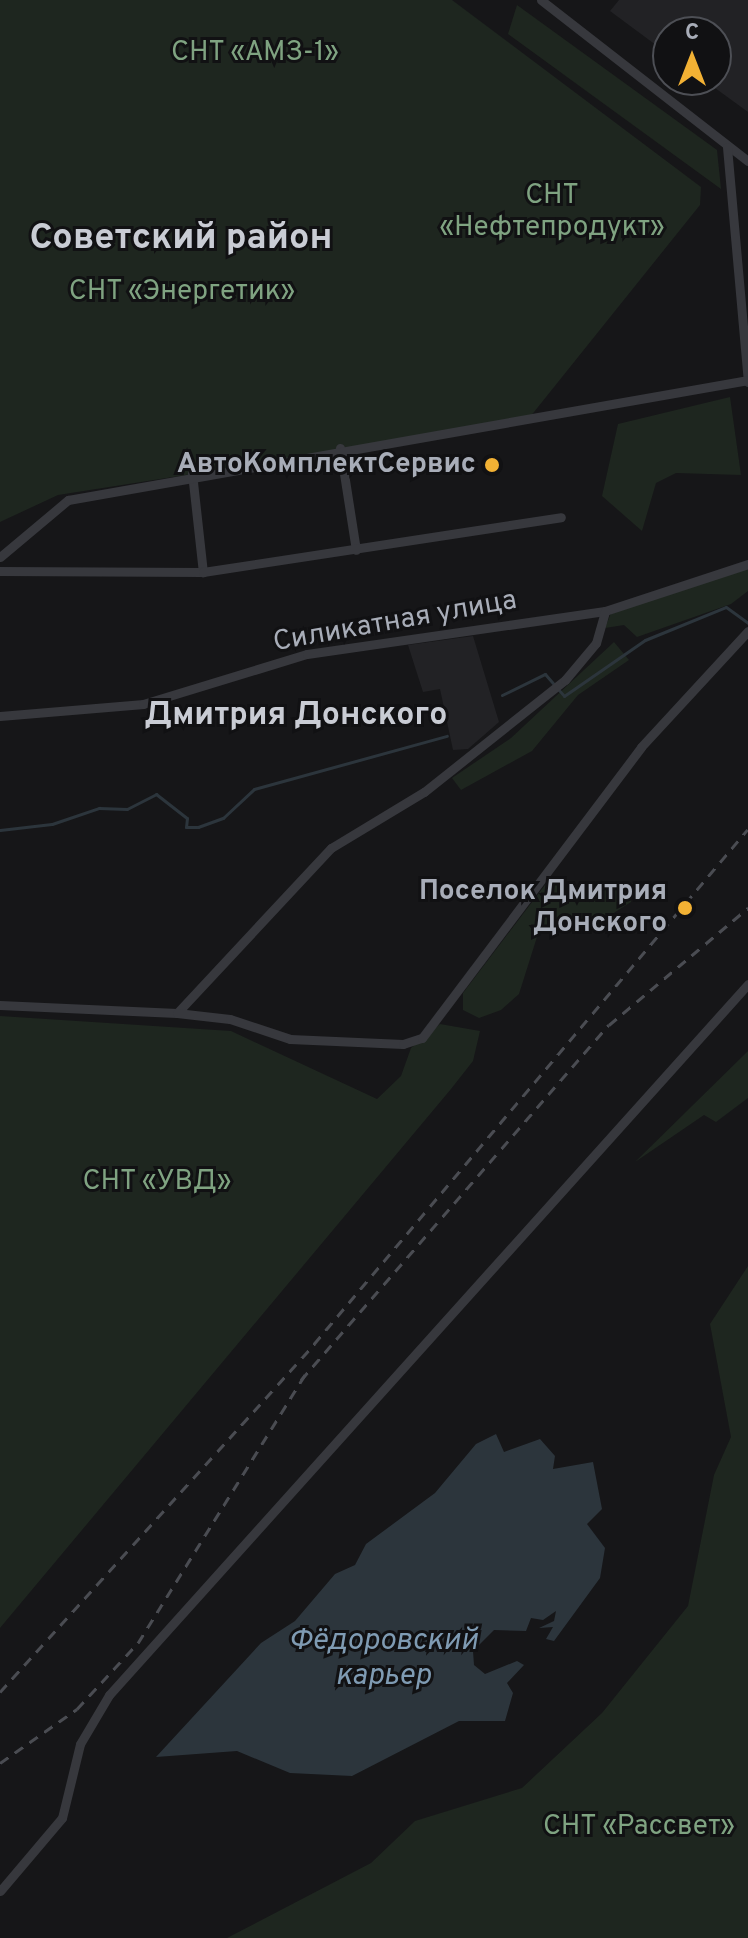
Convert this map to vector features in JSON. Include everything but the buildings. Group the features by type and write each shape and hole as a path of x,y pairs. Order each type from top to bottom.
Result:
{"street":[{"path":"541,0 748,161"},
{"path":"0,557 68,500 192,473 748,381 727,147"},
{"path":"340,448 356,550"},
{"path":"192,473 203,572"},
{"path":"0,571 203,572 561,517"},
{"name":"Силикатная улица","path":"0,716 143,704 307,654 605,611 748,564"},
{"path":"177,1013 331,848 424,792 565,680 596,643 605,611"},
{"path":"0,1005 177,1013 230,1019 290,1039 403,1044 422,1038 641,747 748,631"},
{"path":"0,1891 62,1818 80,1744 109,1695 748,984"}],"shaded area":[{"path":"619,0 748,0 748,112 726,96 732,96 732,16 652,16 652,42 610,11"},
{"path":"473,636 499,722 468,749 453,750 440,689 423,692 408,645"}],"green space":[{"path":"0,0 452,0 701,187 700,205 526,422 58,495 0,522"},
{"path":"517,5 717,150 721,189 508,34"},
{"path":"730,397 741,475 676,473 656,483 642,531 602,496 618,424"},
{"path":"748,568 748,591 731,604 637,637 624,625 605,628 611,613"},
{"path":"614,642 629,660 578,695 532,751 461,790 452,778 511,738"},
{"path":"548,881 580,895 634,883 631,902 609,916 553,923 537,937 519,994 501,1010 479,1018 463,1010 463,993"},
{"name":"СНТ «УВД»","path":"0,1016 231,1031 377,1099 401,1076 411,1048 440,1024 480,1031 473,1061 451,1089 0,1628"},
{"path":"748,1051 748,1098 716,1122 704,1115 635,1162"},
{"name":"СНТ «Рассвет»","path":"748,1266 748,1938 227,1938 371,1863 415,1821 522,1788 602,1713 688,1606 714,1475 731,1437 710,1324"}],"water":[{"name":"Фёдоровский карьер","path":"496,1434 504,1452 540,1439 555,1456 553,1469 593,1462 602,1509 587,1524 605,1548 600,1578 554,1641 546,1639 553,1627 539,1628 554,1621 556,1611 543,1620 531,1618 526,1631 494,1630 473,1651 474,1665 485,1674 517,1661 524,1665 507,1683 513,1693 505,1721 459,1721 352,1776 290,1773 237,1751 156,1757 261,1643 295,1621 335,1574 355,1565 366,1544 435,1493 476,1444"}],"waterway":[{"path":"502,695 545,674 564,696 645,640 726,607 748,623"},
{"path":"0,830 52,824 99,808 127,809 156,794 187,818 186,827 198,827 223,818 254,789 447,736"}],"railway":[{"path":"0,1692 314,1344 748,829"},
{"path":"301,1380 609,1025 748,908"},
{"path":"0,1763 77,1709 138,1643 307,1372"}],"place":[{"name":"АвтоКомплектСервис","path":"492,465"},
{"name":"Поселок Дмитрия Донского","path":"685,908"}],"district":[{"name":"Советский район","path":"181,240"},
{"name":"Дмитрия Донского","path":"296,716"}],"park label":[{"name":"СНТ «АМЗ-1»","path":"255,53"},
{"name":"СНТ «Нефтепродукт»","path":"552,212"},
{"name":"СНТ «Энергетик»","path":"182,292"}]}
